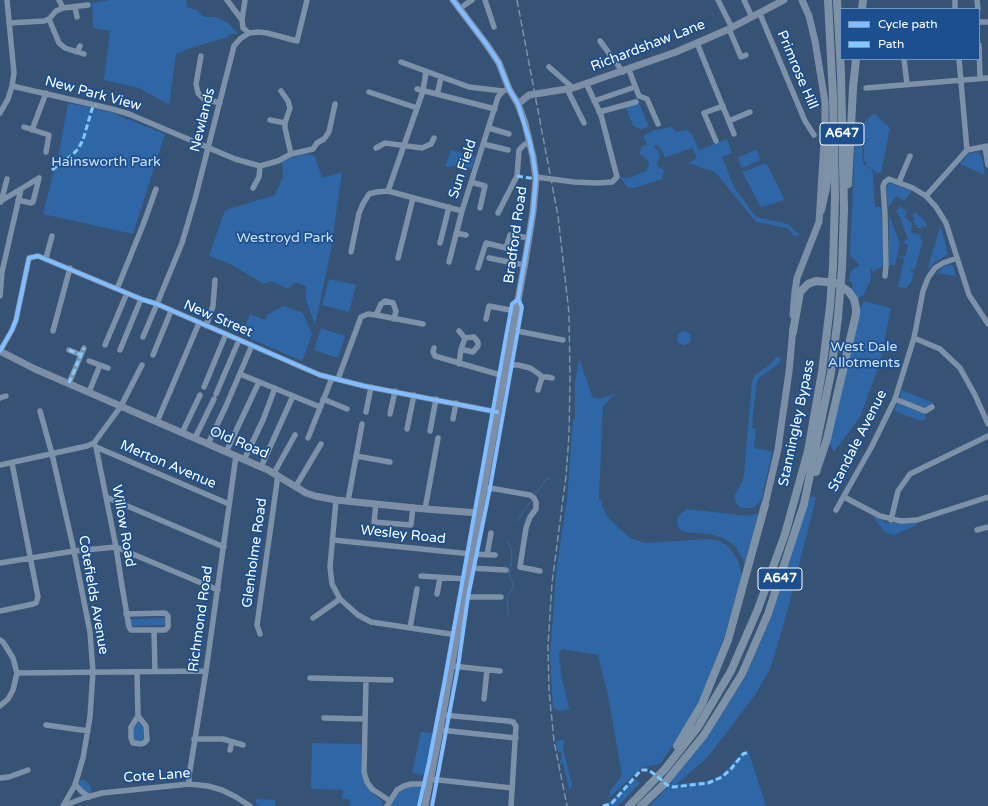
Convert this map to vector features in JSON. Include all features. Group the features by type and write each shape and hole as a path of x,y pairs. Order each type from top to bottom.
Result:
{"highway":[{"name":"Stanningley Bypass","path":"629,806 665,769 698,727 730,671 758,609 785,534 808,451 822,372 833,266 833,97 828,0"},
{"name":"Stanningley Bypass","path":"837,0 840,55"},
{"name":"Stanningley Bypass","path":"641,806 663,785 704,735 742,674 768,614 804,504 831,373 838,317 842,268 844,209 840,60"},
{"path":"844,209 849,178 856,60"},
{"name":"A647","path":"821,210 826,188 833,97"},
{"path":"793,332 800,292 808,284 816,281 837,283 849,292 854,299 856,314 827,439 804,504"},
{"path":"641,793 675,750 702,704 728,640 765,505"}],"main road":[{"name":"Bradford Road","path":"425,806 452,666 529,238 536,177 530,142 518,104 506,90 499,62 488,45 453,0"},
{"name":"Richardshaw Lane","path":"518,104 529,95 570,89 676,52 752,18 784,0"},
{"path":"765,505 781,427 793,332 794,298 798,278 816,232 821,210 824,102 815,41 809,16 802,0"},
{"name":"Old Road","path":"0,351 35,369 261,467 276,474 306,493 336,500 425,509 479,512"}],"street":[{"path":"0,113 8,99 12,86 13,65 7,0"},
{"path":"59,0 63,8"},
{"path":"227,0 242,20"},
{"path":"245,0 242,20 243,28 249,33 266,33 297,41 307,0"},
{"path":"459,9 472,0"},
{"path":"485,0 494,27"},
{"path":"718,0 731,28 741,57 746,55"},
{"path":"744,0 752,18"},
{"path":"9,23 44,21 49,19 56,11 63,8 88,5"},
{"path":"75,7 77,17"},
{"name":"Primrose Hill","path":"760,14 805,121 814,135"},
{"path":"49,19 59,43 65,48 84,54"},
{"name":"Newlands","path":"143,337 182,243 195,199 234,46 240,39 249,33"},
{"path":"600,41 626,70 639,96 647,99 658,124"},
{"path":"697,43 734,134"},
{"path":"77,52 80,46"},
{"path":"201,56 196,84 198,93 204,99 220,102"},
{"path":"904,60 908,84"},
{"path":"959,60 967,150"},
{"path":"979,60 980,78"},
{"path":"401,62 469,87 506,90"},
{"path":"548,67 570,89 584,123"},
{"path":"388,191 417,108 420,90 426,72"},
{"path":"438,91 441,77"},
{"path":"866,88 988,78"},
{"path":"536,177 574,182 597,183 612,182 617,177 599,112 586,84"},
{"name":"New Park View","path":"12,86 112,109 167,130 235,159 260,166"},
{"path":"594,102 632,88"},
{"path":"420,90 495,109"},
{"name":"Sun Field","path":"449,262 462,211 498,97 506,90"},
{"path":"281,91 288,101 290,108 285,123 291,154"},
{"path":"369,92 417,108"},
{"path":"32,130 46,93"},
{"path":"599,112 636,102"},
{"path":"253,188 259,177 260,166 291,154 311,150 324,139 329,132 335,104"},
{"path":"716,141 704,114 723,106"},
{"path":"729,120 750,112"},
{"path":"270,120 285,123"},
{"path":"24,127 49,135 46,152"},
{"path":"489,128 509,134"},
{"path":"376,148 385,143 422,148 431,144 434,138"},
{"path":"498,213 516,176 520,150 524,145 530,142"},
{"path":"483,144 508,150"},
{"path":"926,196 967,150 987,147 988,165"},
{"path":"899,182 910,156"},
{"path":"0,203 39,178 33,202 31,204 18,200"},
{"path":"0,203 7,179"},
{"path":"885,276 885,215 883,186 884,182 889,179 913,188 926,196 936,207 946,223 969,295 988,324"},
{"path":"471,182 485,186 480,208"},
{"path":"0,296 2,272 21,189"},
{"path":"117,289 156,189"},
{"path":"351,252 359,213 369,194 388,191 462,211"},
{"path":"398,258 413,198"},
{"path":"440,243 449,207"},
{"path":"456,233 466,235"},
{"path":"478,268 486,243 506,248 510,235 529,238"},
{"path":"0,351 16,320 29,258 38,256 46,258 52,236"},
{"name":"New Street","path":"46,258 141,299 157,304 320,375 371,387 497,412"},
{"path":"489,258 524,265"},
{"name":"Standale Avenue","path":"836,510 872,446 895,399 914,338 923,291 928,278 935,268 943,263 957,258"},
{"path":"53,330 70,268"},
{"path":"206,326 213,306 215,280"},
{"path":"105,345 127,293"},
{"path":"120,350 141,299"},
{"path":"376,315 381,304 385,302 393,303 396,311 394,319"},
{"path":"486,319 489,306 515,311"},
{"path":"153,355 171,310"},
{"path":"308,438 323,399 345,361 361,317 368,314 423,324"},
{"path":"157,422 199,323"},
{"path":"512,330 563,340"},
{"path":"459,331 465,338"},
{"path":"204,387 226,334"},
{"path":"461,349 473,352 478,346 478,342 474,337 465,338"},
{"path":"459,364 461,349 465,338"},
{"path":"914,338 940,349 960,368 975,395 988,424"},
{"path":"195,438 215,397 239,340"},
{"path":"208,444 252,345"},
{"path":"69,383 84,348"},
{"path":"434,348 433,352 435,356 504,376"},
{"path":"69,350 81,355"},
{"path":"90,362 108,368"},
{"path":"89,392 100,365"},
{"path":"505,366 518,365 530,368 542,377 552,378"},
{"path":"0,465 95,445 121,406 142,366"},
{"path":"240,374 320,407"},
{"path":"538,390 542,377"},
{"path":"226,452 259,382"},
{"path":"366,412 371,387"},
{"path":"244,460 275,388"},
{"path":"390,414 394,391"},
{"path":"407,428 414,395"},
{"path":"182,433 200,396"},
{"path":"261,467 293,396"},
{"path":"323,399 347,409"},
{"path":"430,431 436,399"},
{"path":"895,399 926,413 932,407"},
{"path":"453,419 456,403"},
{"name":"Cotefields Avenue","path":"40,411 52,454 74,551 90,632 93,672 88,731 83,758 75,784 63,806"},
{"path":"348,501 362,424"},
{"path":"276,474 295,435"},
{"path":"891,520 898,491 910,474 988,436"},
{"path":"425,509 438,438"},
{"path":"296,486 321,444"},
{"name":"Willow Road","path":"95,445 116,547 129,627 131,630 154,630"},
{"name":"Merton Avenue","path":"95,445 229,504"},
{"name":"Richmond Road","path":"189,784 194,739 206,671 236,456"},
{"path":"356,456 390,462"},
{"path":"0,611 36,603 38,597 12,463"},
{"name":"Glenholme Road","path":"260,634 257,625 276,474"},
{"path":"484,487 530,495 534,498 536,502 536,509 530,517 526,528 520,567 540,571"},
{"path":"106,497 224,547"},
{"path":"844,497 871,512 891,520 901,521 917,520 988,497"},
{"path":"336,500 330,567 332,584 340,599 358,615 371,622 457,635"},
{"path":"376,504 374,522 411,525 413,507"},
{"path":"977,530 988,527"},
{"path":"487,555 491,533"},
{"name":"Wesley Road","path":"332,540 471,554 495,555"},
{"path":"0,563 74,551 116,547 218,590"},
{"path":"469,568 506,570"},
{"path":"421,576 467,579"},
{"path":"437,594 440,578"},
{"path":"410,628 417,589"},
{"path":"464,596 501,597"},
{"path":"312,618 340,599"},
{"path":"126,614 165,613 168,616 168,627 165,630 154,630 155,672"},
{"path":"0,640 3,642 13,658 17,673 13,690 0,706"},
{"path":"452,666 500,671"},
{"path":"484,699 488,670"},
{"path":"17,673 206,671"},
{"path":"137,672 138,716 131,727 131,738 133,743 141,744 147,740 146,726 138,716"},
{"path":"310,678 390,680"},
{"path":"366,680 364,772 367,782 372,789 388,804 397,790 411,784 429,782 512,788"},
{"path":"443,715 513,722 516,726 511,806"},
{"path":"324,718 365,719"},
{"path":"46,725 88,731"},
{"path":"440,730 516,738"},
{"path":"194,739 223,739 243,745"},
{"path":"230,750 232,742"},
{"path":"0,778 9,777 28,770"},
{"path":"75,784 89,797"},
{"name":"Cote Lane","path":"63,806 102,793 189,784 208,786 222,790 250,806"}],"green space":[{"path":"110,0 186,0 187,7 197,10 204,17 216,17 228,23 238,34 229,34 228,37 184,50 183,52 176,54 169,105 139,88 104,80 110,31 93,28 92,3"},
{"name":"Hainsworth Park","path":"68,103 110,112 165,134 133,234 43,214 57,163"},
{"path":"639,103 649,127 641,129 633,126 626,107"},
{"path":"874,113 890,128 881,173 877,173 867,165 872,170 873,174 875,207 880,207 882,210 884,266 877,269 873,273 870,267 871,279 863,296 858,299 851,291 853,284 849,280 853,269 860,265 850,255 855,138 862,142 863,164 865,165 867,164 864,160 862,124"},
{"path":"672,127 676,132 687,130 693,136 699,150 727,139 732,153 722,157 734,187 756,217 788,224 800,235 794,236 787,228 756,222 715,172 688,163 697,158 692,148 665,158 661,149 656,144 654,147 659,152 660,158 657,162 657,166 664,170 662,179 633,188 627,187 620,177 632,177 646,171 649,165 648,161 640,154 641,147 647,145 644,138 643,139 644,135 655,130"},
{"path":"451,150 475,157 472,168 457,165 445,167"},
{"path":"757,150 760,160 743,168 741,167 738,158"},
{"path":"978,152 982,157 985,175 960,164 968,154"},
{"name":"Westroyd Park","path":"310,154 315,157 322,178 342,172 331,250 315,325 306,300 306,286 295,282 288,289 271,281 264,284 230,264 209,256 225,210 275,195 283,177 282,162 299,155"},
{"path":"766,163 785,200 761,207 742,172"},
{"path":"890,183 912,191 904,201 896,196 888,208 886,187"},
{"path":"900,206 907,212 905,217 912,223 911,233 921,235 920,238 922,240 915,269 911,269 910,271 914,272 911,283 907,288 898,287 904,259 899,256 905,257 908,245 903,243 908,239 898,213 896,212"},
{"path":"915,212 925,221 927,225 926,227 923,226 921,228 917,228 918,225 915,225 913,221 915,219 912,216"},
{"path":"889,215 900,243 895,265 890,265 889,263"},
{"path":"940,226 948,254 934,263 927,271"},
{"path":"945,266 953,266 956,276 936,273"},
{"path":"329,279 356,285 349,312 322,305"},
{"name":"West Dale Allotments","path":"864,301 891,308 880,363 860,417 834,452 827,439 856,314"},
{"path":"284,306 303,313 312,334 302,361 242,335 250,314 265,320 268,314"},
{"path":"321,328 345,336 338,358 314,350"},
{"path":"684,331 689,333 691,338 689,343 684,345 679,343 677,338 679,333"},
{"path":"776,357 781,358 780,363 760,377 757,381 752,423 752,428 756,429 754,448 772,451 770,463 761,501 756,506 751,508 741,508 735,502 734,496 743,480 752,382 755,375 771,364"},
{"path":"579,359 593,398 597,397 598,399 619,393 610,398 603,406 599,500 602,501 602,505 608,518 630,538 645,543 708,539 722,542 729,547 738,560 742,575 724,638 703,692 686,726 660,764 643,767 609,798 610,791 622,775 609,701 598,655 562,649 559,652 561,674 569,709 560,711 553,708 550,657 556,572 567,498 573,419 575,419 575,382"},
{"path":"902,390 934,403 927,407 922,407 902,399 900,396"},
{"path":"897,403 924,413 926,419 921,421 894,411"},
{"path":"812,496 816,498 785,620 770,669 755,695 708,757 677,784 707,781 716,778 726,771 742,753 748,750 766,806 649,806 672,783 669,781 719,718 746,676 772,615 810,497"},
{"path":"687,509 748,516 758,513 745,563 735,546 723,538 711,534 685,532 681,530 678,527 677,519 679,515"},
{"path":"872,516 888,523 916,523 917,525 894,535 886,533"},
{"path":"166,618 166,625 130,626 129,619"},
{"path":"138,721 143,728 144,739 141,742 136,741 134,737 134,728"},
{"path":"421,732 431,733 432,735 426,773 423,775 412,773"},
{"path":"564,739 563,749 572,784 571,789 569,789 563,763 560,764 560,760 562,759 561,752 558,752 556,742"},
{"path":"312,743 361,744 361,772 368,787 373,794 382,801 383,806 350,806 350,799 342,799 343,790 311,789"},
{"path":"634,778 640,783 617,806 600,806 610,802"},
{"path":"79,780 84,780 90,785 92,793 88,793 81,788"},
{"path":"420,786 422,790 420,806 390,806 397,793 407,787"},
{"path":"256,799 275,800 275,806 259,806 256,804"}],"waterway":[{"path":"535,494 546,480 550,478"},
{"path":"517,521 531,501"},
{"path":"508,542 511,549 512,559 509,576 513,583 513,587 507,597 508,615"}],"railway":[{"path":"517,0 558,216 569,313 569,435 566,476 552,583 548,646 549,690 554,741 567,806"}],"marked path":[{"path":"52,170 78,149 83,140 92,109 96,105"},
{"path":"517,176 536,179"},
{"path":"69,383 84,348"},
{"path":"69,350 81,355"},
{"path":"603,806 611,804 641,770 648,770 667,785 673,787 708,783 722,777 731,769 743,754 749,752"}],"cycle path":[{"path":"453,0 499,63 509,89 518,104 533,157 536,177 533,212 518,299"},
{"path":"0,351 16,320 29,258 38,256 141,299 157,304 320,375 364,386 497,412"},
{"path":"419,806 444,684 512,304 518,299"},
{"path":"432,806 458,667 468,597 490,488 522,307 518,299"}]}
